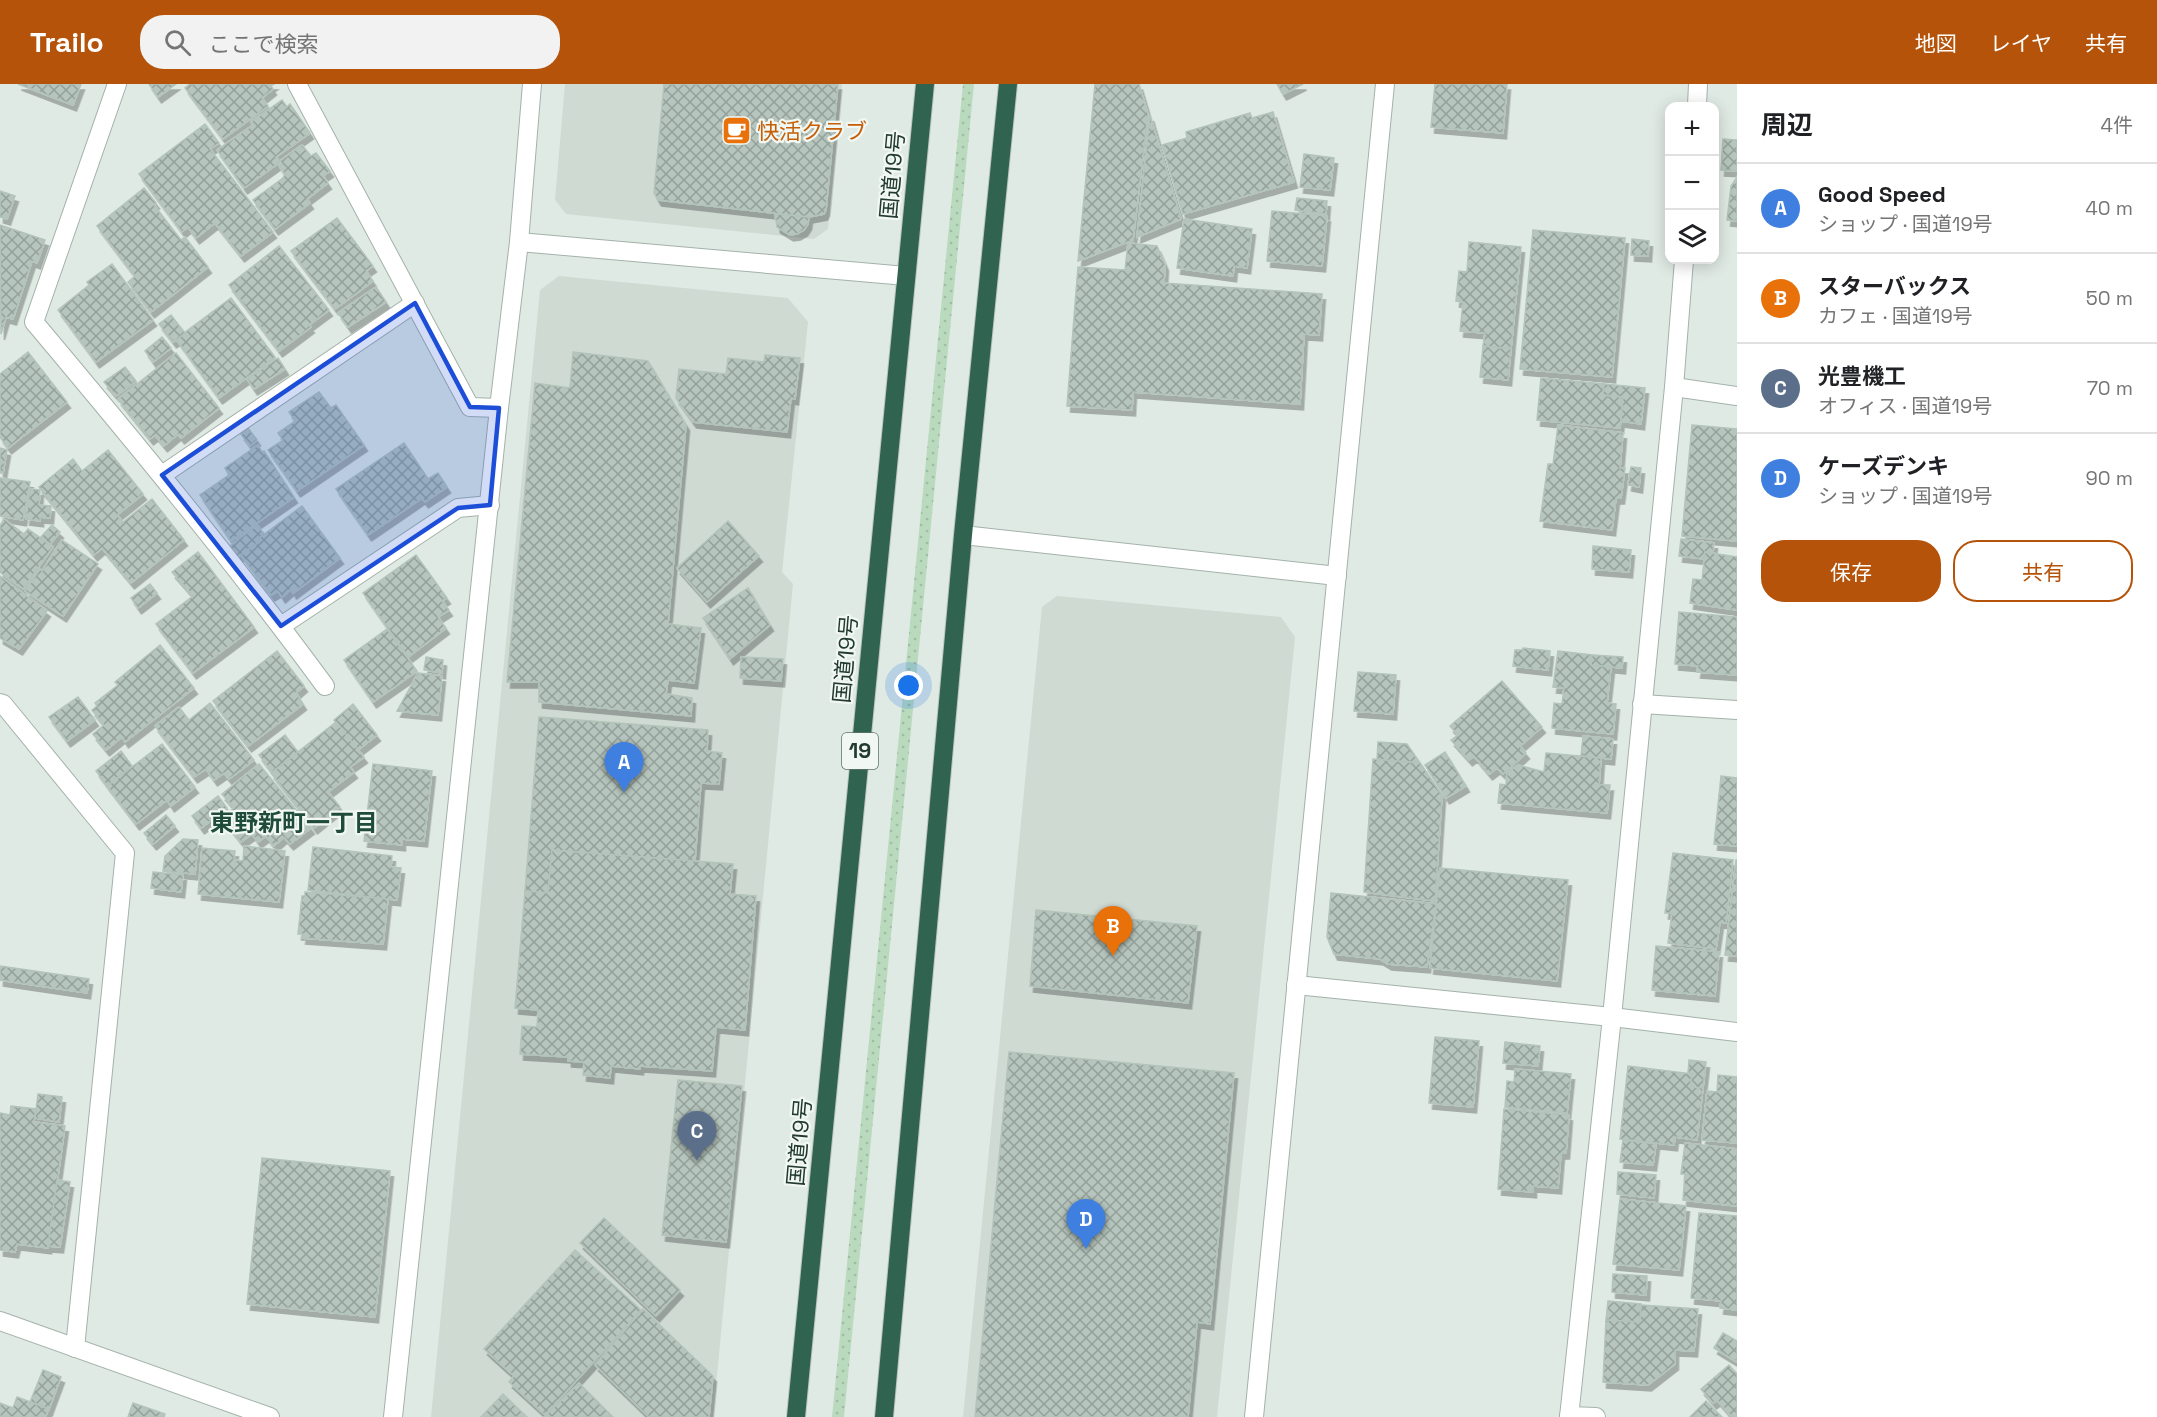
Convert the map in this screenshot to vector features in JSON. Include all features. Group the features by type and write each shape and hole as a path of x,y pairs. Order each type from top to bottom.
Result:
{"highway":[{"name":"国道19号","path":"796,1417 925,84"},
{"path":"884,1417 963,535 1008,84"}],"street":[{"path":"117,84 34,322 162,474 325,686"},
{"path":"297,84 470,407 499,408"},
{"path":"393,1417 499,408 519,242 532,84"},
{"path":"1254,1417 1385,84"},
{"path":"1696,102 1698,84"},
{"path":"519,242 906,276"},
{"path":"1596,1417 1569,1416 1612,1017 1674,387 1684,264"},
{"path":"162,474 415,303"},
{"path":"1674,387 1737,396"},
{"path":"281,626 458,508 490,505"},
{"path":"963,535 1337,576"},
{"path":"0,703 126,853 75,1348"},
{"path":"1642,704 1737,710"},
{"path":"1296,985 1737,1032"},
{"path":"0,1321 270,1417"}],"highlighted area":[{"path":"415,303 470,407 499,408 490,505 458,508 281,626 162,475"}],"shaded area":[{"path":"565,84 842,84 828,229 814,239 566,214 555,200"},
{"path":"559,276 788,298 808,322 782,572 793,584 713,1417 431,1417 540,290"},
{"path":"1057,596 1281,617 1295,637 1217,1417 963,1417 1042,607"}],"green space":[{"path":"963,84 974,84 844,1417 832,1417"}],"building":[{"path":"18,84 81,84 73,105"},
{"path":"149,84 176,84 158,97"},
{"path":"190,84 274,84 271,86 273,89 262,98 268,106 223,139 185,88"},
{"path":"664,84 838,84 824,214 809,217 658,200 654,193"},
{"path":"1095,84 1139,84 1148,114 1133,240 1078,261"},
{"path":"1277,84 1303,84 1283,94"},
{"path":"1435,84 1507,84 1503,133 1431,127"},
{"path":"282,100 287,107 290,104 310,133 276,157 280,162 244,188 217,150 253,125 251,122"},
{"path":"1273,112 1294,182 1183,214 1162,145 1187,138 1186,132 1250,113 1252,118"},
{"path":"1150,115 1181,219 1137,237"},
{"path":"205,124 219,143 210,149 273,232 241,256 215,223 196,238 188,227 182,232 139,174"},
{"path":"1723,139 1737,140 1737,171 1721,170"},
{"path":"302,145 311,156 316,153 330,171 323,176 328,183 307,199 310,203 275,229 253,200 283,178 285,174 279,166 282,164 280,161"},
{"path":"1304,154 1334,158 1330,190 1300,187"},
{"path":"1737,177 1737,221 1727,220 1731,186"},
{"path":"144,188 181,240 185,237 208,267 151,312 128,282 135,276 97,226"},
{"path":"0,191 15,196 7,219 0,217"},
{"path":"1297,198 1327,201 1326,214 1295,210"},
{"path":"1272,211 1327,216 1322,266 1267,261"},
{"path":"775,214 809,217 808,224 804,230 790,235 777,227"},
{"path":"337,218 373,266 366,271 373,281 335,309 291,251"},
{"path":"1184,219 1252,229 1247,268 1234,266 1233,276 1177,268"},
{"path":"0,225 45,240 37,263 32,261 13,319 6,317 1,334"},
{"path":"1533,230 1625,238 1612,377 1520,369"},
{"path":"1632,239 1649,241 1648,256 1631,255"},
{"path":"1469,242 1521,247 1511,349 1483,346 1485,333 1460,331 1463,302 1456,301 1459,271 1467,272"},
{"path":"1128,243 1157,246 1165,265 1164,283 1322,294 1319,335 1304,334 1300,404 1133,392 1132,410 1067,406 1078,267 1125,270"},
{"path":"279,246 329,310 279,351 229,285"},
{"path":"112,264 153,320 96,362 58,310 89,285 87,282"},
{"path":"376,287 386,302 348,327 338,313"},
{"path":"231,298 275,357 219,398 176,339"},
{"path":"171,315 185,333 173,342 159,324"},
{"path":"162,337 171,348 153,362 145,351"},
{"path":"1483,346 1511,349 1508,380 1480,377"},
{"path":"28,352 67,402 8,448 0,437 0,374"},
{"path":"573,352 648,361 686,425 668,624 701,628 694,683 668,680 666,694 692,698 691,716 539,702 539,682 507,682 535,383 570,388"},
{"path":"176,353 219,408 181,438 178,434 164,446 155,435 150,439 118,399"},
{"path":"765,355 800,358 795,399 791,398 787,432 693,422 676,398 679,369 726,374 728,358 764,362"},
{"path":"278,358 285,369 254,389 247,379"},
{"path":"125,367 136,381 116,396 104,382"},
{"path":"1541,378 1604,384 1603,395 1623,397 1620,428 1537,420"},
{"path":"1604,384 1645,388 1641,424 1621,421 1623,397 1603,395"},
{"path":"319,392 331,408 336,405 364,445 297,491 268,450 283,440 278,433 295,421 289,412"},
{"path":"1558,425 1623,433 1620,468 1625,468 1621,498 1616,498 1612,530 1540,521 1548,464 1553,464"},
{"path":"1692,425 1737,429 1737,541 1682,536"},
{"path":"248,428 257,440 250,446 241,434"},
{"path":"404,443 428,479 438,473 447,487 425,502 422,498 368,535 336,489"},
{"path":"258,445 294,497 231,541 200,495 229,475 225,468"},
{"path":"0,448 7,450 3,473 0,473"},
{"path":"108,450 143,494 117,515 123,522 152,499 184,540 131,583 102,548 94,555 39,487 73,459 82,471"},
{"path":"1631,467 1641,468 1639,487 1628,485"},
{"path":"0,478 30,482 23,520 0,516"},
{"path":"30,489 40,490 39,505 51,506 50,518 40,517 40,521 26,519"},
{"path":"302,506 340,558 293,593 291,589 282,597 278,591 271,595 241,555 260,541 258,539"},
{"path":"4,519 24,534 28,529 53,547 23,589 0,572 0,526"},
{"path":"728,521 759,556 707,602 677,568"},
{"path":"52,525 60,532 50,544 41,537"},
{"path":"257,525 264,534 258,539 260,541 238,557 230,546"},
{"path":"1681,539 1714,543 1713,553 1705,552 1705,559 1679,556"},
{"path":"62,540 98,564 63,616 25,591 40,569 42,571"},
{"path":"1593,546 1631,550 1629,572 1592,569"},
{"path":"198,552 254,627 193,673 156,624 193,596 172,572"},
{"path":"1705,552 1737,557 1737,610 1690,603 1693,579 1702,580"},
{"path":"416,555 447,598 442,601 449,610 438,617 446,628 408,657 363,593"},
{"path":"0,576 47,611 19,649 0,638"},
{"path":"150,584 157,593 138,608 131,598"},
{"path":"748,588 770,625 730,659 703,618"},
{"path":"1679,612 1737,617 1737,675 1697,672 1698,666 1675,664"},
{"path":"387,629 417,671 373,702 344,660"},
{"path":"160,645 194,688 125,742 122,737 106,750 93,734 104,725 92,710 97,706 95,703 118,685 115,682"},
{"path":"1523,648 1550,651 1548,670 1513,666 1515,650"},
{"path":"277,651 304,686 296,693 303,704 248,746 213,701"},
{"path":"1558,651 1592,655 1591,665 1611,667 1607,703 1616,704 1613,734 1552,728 1554,703 1562,704 1564,688 1553,687"},
{"path":"1592,655 1623,657 1622,668 1591,665"},
{"path":"426,657 443,660 442,673 424,670"},
{"path":"741,657 783,659 781,681 740,678"},
{"path":"1358,672 1396,675 1393,714 1354,711"},
{"path":"418,673 442,676 438,715 397,711"},
{"path":"1502,681 1542,727 1520,746 1526,753 1503,774 1497,768 1489,774 1474,756 1469,760 1451,740 1458,735 1450,726"},
{"path":"78,697 95,720 67,741 49,717"},
{"path":"210,703 254,760 229,779 224,773 214,780 206,769 194,777 155,726 179,707 189,720"},
{"path":"353,704 377,735 358,750 334,720"},
{"path":"539,717 708,730 707,751 722,753 719,784 701,783 695,861 552,850 548,893 525,891"},
{"path":"336,722 364,757 350,767 354,772 328,792 340,807 314,828 271,773"},
{"path":"285,735 298,752 272,772 259,755"},
{"path":"1583,736 1613,739 1611,759 1581,756"},
{"path":"1378,742 1407,744 1420,763 1377,760"},
{"path":"162,744 195,787 171,806 167,800 136,824 107,786"},
{"path":"121,751 132,766 107,786 96,771"},
{"path":"1445,752 1466,786 1446,798 1425,765"},
{"path":"1546,753 1601,758 1599,785 1610,785 1607,813 1498,803 1500,784 1506,785 1507,773 1518,765 1544,772"},
{"path":"1373,759 1420,763 1442,795 1435,901 1364,892"},
{"path":"259,764 311,828 290,844 284,837 274,846 266,836 258,842 252,834 241,842 222,818 234,808 222,794"},
{"path":"373,764 432,771 424,841 402,839 402,845 364,841"},
{"path":"1721,776 1737,778 1737,846 1714,844"},
{"path":"218,796 227,808 201,828 192,816"},
{"path":"166,815 175,826 153,844 144,833"},
{"path":"183,839 198,840 195,874 163,871 165,856"},
{"path":"244,846 285,851 279,902 198,894 202,848 235,851 234,860 243,861"},
{"path":"313,847 392,856 391,867 401,868 397,900 308,890"},
{"path":"552,850 733,864 730,894 756,896 745,1030 716,1027 712,1071 611,1066 610,1078 583,1075 584,1062 568,1061 568,1057 520,1054 522,1026 537,1027 538,1010 515,1008 525,891 548,893"},
{"path":"1673,853 1733,860 1726,923 1720,922 1716,949 1668,943 1672,913 1665,913"},
{"path":"1737,860 1737,956 1725,955"},
{"path":"1440,868 1568,880 1557,981 1430,968"},
{"path":"153,872 183,875 181,892 151,888"},
{"path":"305,892 388,899 383,944 302,938 303,934 298,934 302,896 305,896"},
{"path":"1331,893 1436,904 1427,967 1388,964 1380,959 1334,954 1327,937"},
{"path":"1036,910 1197,926 1188,1003 1030,986"},
{"path":"1656,946 1719,952 1715,996 1652,990"},
{"path":"0,966 89,979 87,993 0,980"},
{"path":"1435,1037 1479,1041 1473,1107 1429,1103"},
{"path":"1505,1042 1540,1046 1538,1066 1503,1063"},
{"path":"1009,1052 1234,1073 1210,1324 1197,1322 1188,1417 975,1417"},
{"path":"1689,1060 1706,1062 1703,1088 1690,1087 1692,1074 1688,1073"},
{"path":"1628,1066 1692,1074 1690,1087 1703,1088 1697,1140 1675,1137 1674,1145 1620,1139"},
{"path":"1515,1069 1571,1074 1567,1113 1505,1107 1507,1081 1514,1082"},
{"path":"1718,1075 1737,1077 1737,1143 1702,1140 1707,1091 1717,1092"},
{"path":"678,1080 742,1086 726,1242 662,1235"},
{"path":"38,1094 62,1097 59,1122 35,1118"},
{"path":"11,1106 36,1109 34,1122 65,1126 48,1248 17,1244 15,1252 0,1250 0,1113 10,1115"},
{"path":"1504,1109 1569,1115 1566,1153 1561,1153 1558,1188 1533,1186 1533,1192 1498,1189"},
{"path":"1623,1140 1656,1144 1653,1165 1620,1162"},
{"path":"1685,1143 1737,1149 1737,1206 1683,1200 1685,1174 1681,1174"},
{"path":"262,1158 390,1171 375,1317 247,1304"},
{"path":"1618,1172 1656,1175 1654,1198 1617,1194"},
{"path":"57,1180 70,1182 60,1247 48,1246"},
{"path":"1620,1199 1686,1206 1679,1270 1613,1264"},
{"path":"1699,1213 1737,1216 1737,1310 1720,1308 1721,1301 1691,1298"},
{"path":"604,1218 680,1290 656,1316 580,1243"},
{"path":"575,1250 641,1310 545,1415 509,1382 514,1376 484,1349"},
{"path":"1613,1274 1647,1276 1646,1295 1612,1292"},
{"path":"1608,1301 1641,1304 1640,1322 1606,1320"},
{"path":"1641,1305 1698,1309 1694,1351 1675,1350 1675,1364 1648,1385 1603,1382 1606,1320 1640,1322"},
{"path":"643,1309 713,1376 709,1417 649,1417 595,1365"},
{"path":"1723,1333 1737,1341 1737,1362 1714,1348"},
{"path":"1729,1365 1737,1374 1737,1417 1732,1417 1717,1400 1713,1403 1701,1389"},
{"path":"43,1370 61,1377 49,1409 30,1402"},
{"path":"579,1383 613,1417 544,1417"},
{"path":"503,1394 527,1417 481,1417"},
{"path":"17,1397 49,1409 45,1417 0,1417 0,1403 13,1408"},
{"path":"1706,1401 1722,1417 1690,1417"},
{"path":"133,1403 165,1414 164,1417 128,1417"}],"place":[{"name":"快活クラブ","path":"736,131"},
{"name":"Good Speed","path":"624,792"},
{"name":"スターバックス","path":"1113,956"},
{"name":"光豊機工","path":"697,1161"},
{"name":"ケーズデンキ","path":"1086,1249"}],"district":[{"name":"東野新町一丁目","path":"294,823"}]}
